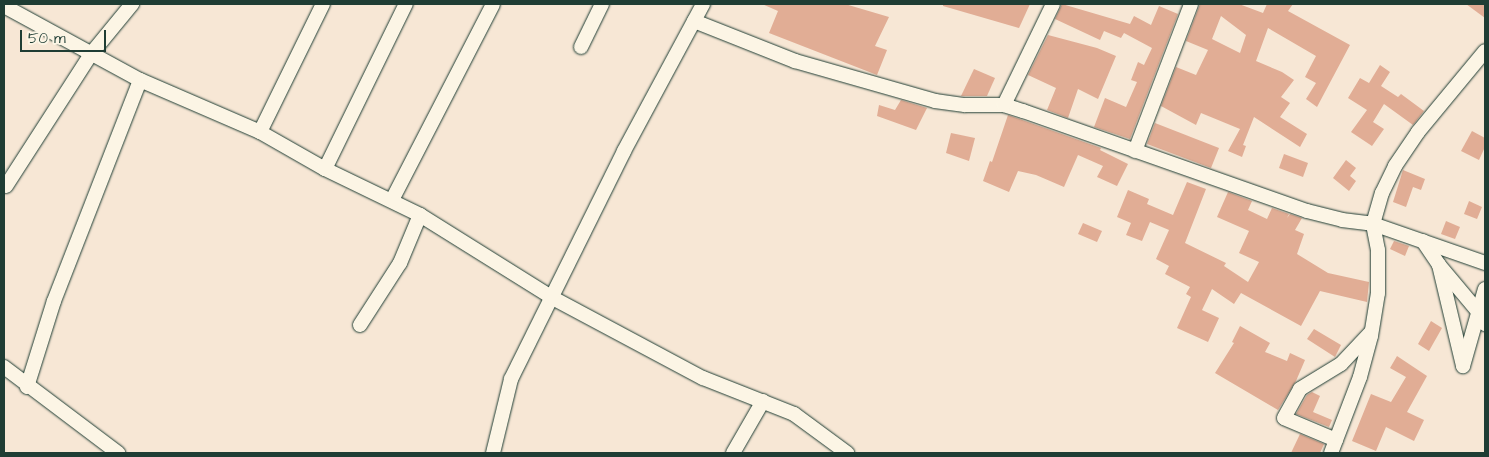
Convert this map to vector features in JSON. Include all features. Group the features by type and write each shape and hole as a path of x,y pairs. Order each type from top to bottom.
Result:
{"street":[{"path":"6,186 91,54 132,4"},
{"path":"260,132 323,4"},
{"path":"325,169 406,4"},
{"path":"392,200 493,4"},
{"path":"581,47 602,4"},
{"path":"494,452 511,379 624,151 703,4"},
{"path":"1004,105 1053,4"},
{"path":"1135,151 1191,4"},
{"path":"4,6 140,80 260,132 325,169 392,200 420,215 551,296 703,378 794,414 846,453"},
{"path":"694,21 803,64 935,101 965,105 1004,105 1307,211 1342,220 1373,224 1485,263"},
{"path":"1372,331 1341,364 1300,389 1284,418 1333,447 1360,376 1372,331 1378,292 1378,250 1373,224 1382,193 1395,166 1418,132 1485,51"},
{"path":"27,386 54,301 140,80"},
{"path":"360,325 400,263 420,215"},
{"path":"1423,241 1439,265 1482,318"},
{"path":"1439,265 1463,366 1482,318 1485,289"},
{"path":"4,367 118,453"},
{"path":"733,453 763,401"}],"building":[{"path":"762,4 845,4 889,17 875,46 887,50 877,75 769,33 778,11"},
{"path":"943,4 1030,4 1019,28 943,6"},
{"path":"1062,4 1130,24 1134,16 1151,25 1159,6 1178,14 1130,139 1094,127 1105,98 1126,107 1137,82 1131,80 1138,62 1144,65 1152,48 1124,33 1121,38 1104,31 1100,40 1055,19"},
{"path":"1200,4 1239,4 1263,13 1267,4 1293,4 1288,11 1350,45 1317,107 1306,99 1316,83 1305,77 1316,56 1268,28 1256,61 1282,72 1294,80 1281,97 1290,103 1280,117 1307,134 1300,147 1254,117 1243,145 1246,146 1242,157 1228,151 1240,129 1201,113 1196,125 1161,106 1176,67 1196,75 1208,50 1186,41","holes":["1221,16 1246,35 1240,53 1212,39"]},
{"path":"1466,4 1485,4 1485,18"},
{"path":"1048,35 1097,48 1116,56 1098,99 1078,89 1068,118 1047,110 1056,88 1028,75"},
{"path":"1380,65 1390,72 1381,86 1398,97 1401,94 1424,111 1413,125 1384,104 1373,122 1384,129 1372,146 1351,132 1367,110 1348,98 1360,78 1369,83"},
{"path":"974,69 995,78 987,96 961,96"},
{"path":"901,100 927,108 916,130 877,116 879,105 895,110"},
{"path":"1008,115 1101,148 1100,150 1128,164 1117,186 1097,177 1103,166 1078,155 1064,187 1036,175 1018,171 1009,192 983,181 990,161 992,162"},
{"path":"1155,123 1219,148 1211,168 1147,144"},
{"path":"1472,131 1485,138 1485,147 1479,160 1461,151"},
{"path":"951,133 975,138 969,161 946,153"},
{"path":"1284,154 1308,163 1303,177 1279,168"},
{"path":"1346,160 1356,168 1350,176 1356,181 1349,191 1333,178"},
{"path":"1403,170 1425,179 1421,190 1413,187 1406,207 1393,202"},
{"path":"1187,182 1206,189 1185,243 1226,263 1224,266 1248,282 1259,262 1239,253 1249,231 1217,217 1228,192 1252,201 1248,210 1267,219 1272,208 1289,214 1287,218 1290,214 1302,218 1295,230 1304,234 1297,254 1328,273 1369,282 1367,302 1320,291 1301,326 1241,293 1234,304 1212,289 1202,310 1219,318 1208,342 1177,328 1191,297 1186,294 1190,287 1165,274 1169,266 1156,259 1169,230 1150,222 1142,241 1126,235 1131,223 1117,217 1128,190 1149,199 1147,204 1173,215"},
{"path":"1469,201 1482,207 1477,219 1464,214"},
{"path":"1446,221 1460,227 1455,239 1441,234"},
{"path":"1083,223 1102,231 1097,242 1078,234"},
{"path":"1394,241 1409,246 1405,256 1390,249"},
{"path":"1431,321 1442,328 1429,351 1418,344"},
{"path":"1240,326 1270,343 1265,352 1287,361 1290,353 1305,360 1296,381 1278,410 1215,373 1234,343 1232,342"},
{"path":"1314,329 1341,345 1335,357 1307,339"},
{"path":"1397,356 1427,376 1407,412 1424,420 1414,441 1386,427 1376,451 1352,441 1371,394 1391,402 1406,377 1390,368"},
{"path":"1312,392 1320,396 1313,412 1332,420 1329,427 1296,414 1307,395"},
{"path":"1300,434 1324,444 1320,453 1291,453"}]}
